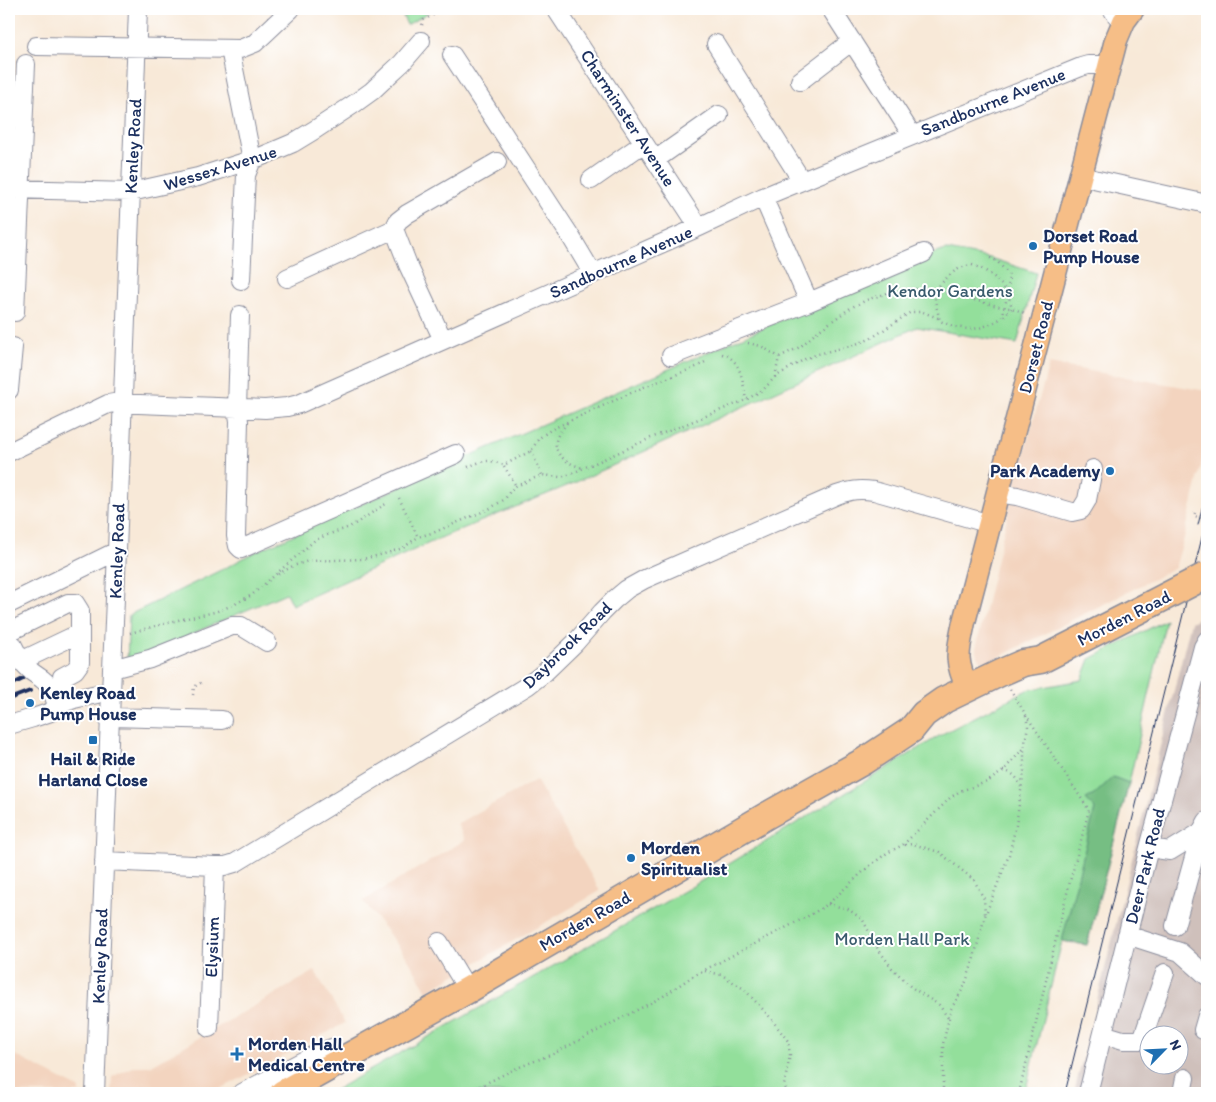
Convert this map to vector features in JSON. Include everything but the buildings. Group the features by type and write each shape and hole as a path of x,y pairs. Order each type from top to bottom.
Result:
{"highway":[{"name":"Morden Road","path":"283,1093 468,990 864,761 911,730 924,714 944,700 1023,663 1040,660 1207,575"},
{"name":"Morden Road","path":"911,730 929,725 1008,686 1028,675 1040,660"}],"main road":[{"name":"Dorset Road","path":"968,688 960,673 958,661 958,651 964,622 1123,13"}],"street":[{"name":"Kenley Road","path":"95,1093 138,9"},
{"path":"36,46 240,49 255,43 291,9"},
{"name":"Charminster Avenue","path":"556,9 699,227"},
{"path":"831,9 912,135"},
{"name":"Wessex Avenue","path":"14,189 131,192 198,178 274,152 316,129 372,91 402,63 421,34"},
{"path":"800,81 852,41"},
{"path":"716,44 802,181"},
{"path":"230,49 252,160 246,175 241,280"},
{"path":"452,55 571,237 593,274"},
{"path":"15,312 14,189 26,64"},
{"name":"Sandbourne Avenue","path":"10,447 102,407 114,404 278,408 299,404 763,197 1081,67 1109,65"},
{"path":"655,160 719,115"},
{"path":"591,180 644,143"},
{"path":"287,278 394,229 398,221 407,214 498,162"},
{"path":"1080,176 1207,204"},
{"path":"763,197 809,302"},
{"path":"394,229 408,266 443,340"},
{"path":"671,356 809,302 924,253"},
{"path":"240,315 236,536 238,546 241,548 460,461"},
{"path":"9,390 12,347"},
{"path":"998,493 1017,496 1072,512 1081,510 1087,500 1093,469"},
{"name":"Daybrook Road","path":"104,861 215,866 236,864 527,686 544,673 575,643 602,612 627,589 645,579 849,491 874,491 990,524"},
{"path":"9,604 118,551"},
{"path":"9,632 68,602 75,604 80,611 80,663 75,670 62,677 61,704"},
{"path":"112,669 150,659 232,626 241,626 267,642"},
{"path":"21,661 80,633"},
{"path":"9,638 21,661 50,686 61,704"},
{"name":"Deer Park Road","path":"1088,1093 1149,848 1203,647 1207,640"},
{"path":"9,725 51,712 61,704 74,699 111,691"},
{"path":"110,717 222,720"},
{"path":"1149,848 1170,851 1204,826"},
{"path":"1175,926 1204,826"},
{"name":"Elysium","path":"209,1028 215,866"},
{"path":"1127,935 1180,952 1207,976"},
{"path":"439,942 468,990"},
{"path":"1103,1034 1123,1040 1142,1040 1165,973"},
{"path":"242,1093 318,1053 332,1048 341,1060"}],"path":[{"path":"421,34 424,20 444,9"},
{"path":"990,258 997,261 1009,275 1008,294 1002,318"},
{"path":"938,318 935,290 949,275 962,266 972,265 983,269 996,278 1008,294 1012,308"},
{"path":"779,357 800,347 818,331 852,307 891,292 914,289 935,290 1005,308 1012,308 1031,316"},
{"path":"275,575 308,561 363,559 403,548 418,537 435,532 489,509 505,499 516,486 542,476 560,477 568,475 651,438 746,400 764,389 775,377 806,359 818,354 853,346 870,339 911,312 923,312 951,326 972,330 987,326 1002,318 1012,308"},
{"path":"746,342 761,346 779,357"},
{"path":"725,350 719,353 726,355 734,361 740,372 746,400"},
{"path":"775,377 779,357"},
{"path":"504,465 530,451 540,438 552,429 644,387 696,367 712,358"},
{"path":"568,422 556,441 558,452 564,460 584,468"},
{"path":"530,451 542,476"},
{"path":"460,461 492,461 504,465 516,486"},
{"path":"404,495 399,498 418,537"},
{"path":"126,632 129,634 135,633 178,620 215,612 233,605 252,595 314,541 347,528 390,502"},
{"path":"1195,513 1194,516 1207,519"},
{"path":"193,695 194,687 204,681"},
{"path":"1008,686 1089,810 1019,1093"},
{"path":"943,1093 943,1044 951,1009 964,987 972,965 986,916 1009,856 1016,825 1024,771 1024,748 1028,726 1026,715"},
{"path":"466,1093 563,1048 662,997 693,976 812,914 828,904 887,853 903,845 950,798 960,791 987,782 1002,772 1024,748"},
{"path":"1002,772 1005,770 1013,773 1018,779 1021,788"},
{"path":"903,845 913,844 939,852 974,880 984,899 986,916"},
{"path":"828,904 848,909 863,920 876,946 892,968 912,987 938,1005 949,1019"},
{"path":"704,971 722,975 744,989 769,1016 788,1041 790,1055 784,1086 787,1093"}],"shaded area":[{"path":"1049,364 1207,391 1207,441 1175,568 991,661 985,662 980,660 976,648 1011,500"},
{"path":"1207,613 1207,1093 1074,1093 1191,622"},
{"path":"536,780 600,891 427,991 406,956 363,901 465,840 457,824"},
{"path":"315,971 345,1023 213,1093 111,1093 112,1077 135,1066 150,1066"},
{"path":"9,1052 80,1089 79,1093 9,1093"}],"green space":[{"path":"400,9 434,9 407,25"},
{"name":"Kendor Gardens","path":"947,250 990,258 1036,273 1017,344 917,327 574,483 445,536 292,605 286,593 127,662 129,615 251,554 442,468 935,253"},
{"name":"Morden Hall Park","path":"1166,620 1129,783 1087,945 1062,941 1025,1093 330,1093 693,886 944,733 1027,690 1082,680 1090,659"},
{"path":"1113,777 1129,783 1087,945 1062,941 1095,809 1086,799 1094,795"}],"tram line":[{"path":"1198,525 1207,488"},
{"path":"1065,1093 1207,517"}],"railway":[{"path":"9,686 23,679"},
{"path":"9,699 30,691"}],"place":[{"name":"Dorset Road Pump House","path":"1033,246"},
{"name":"Park Academy","path":"1110,471"},
{"name":"Kenley Road Pump House","path":"30,703"},
{"name":"Hail & Ride Harland Close","path":"93,740"},
{"name":"Morden Spiritualist","path":"631,858"},
{"name":"Morden Hall Medical Centre","path":"237,1054"}]}
